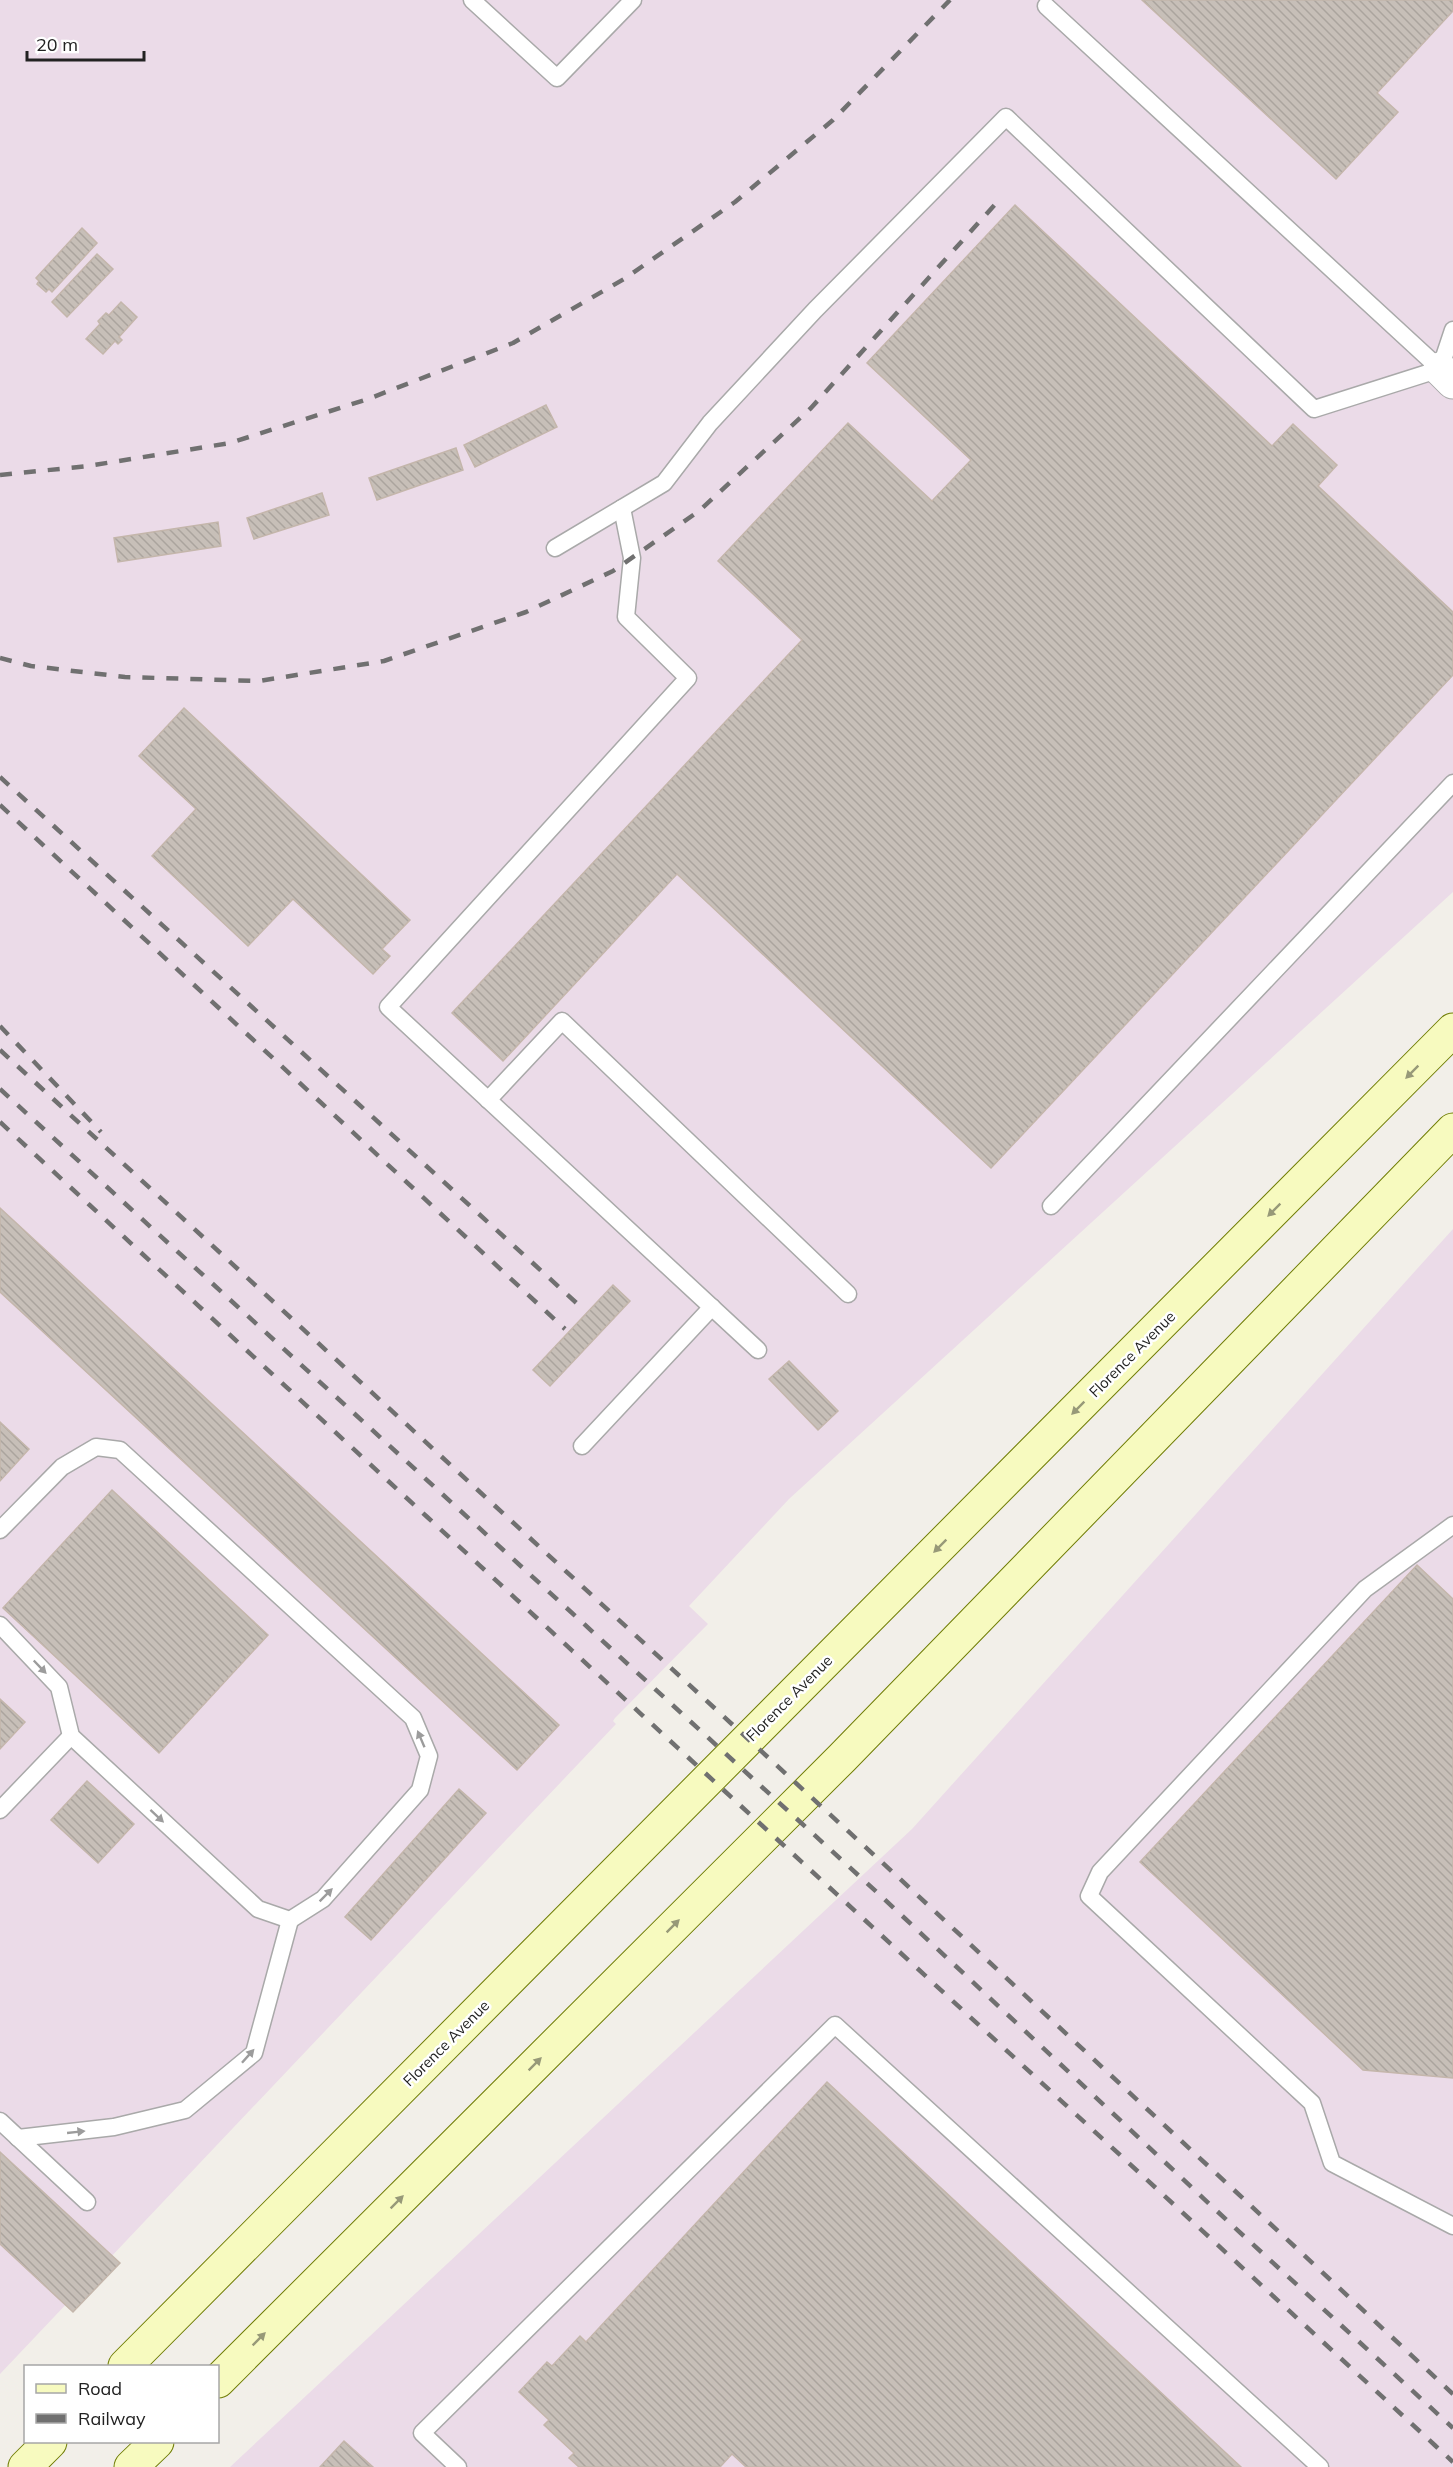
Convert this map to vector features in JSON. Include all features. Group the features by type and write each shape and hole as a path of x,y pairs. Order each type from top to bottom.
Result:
{"main road":[{"name":"Florence Avenue","path":"127,2365 1453,1030"},
{"path":"219,2380 842,1758 1453,1130"},
{"path":"25,2467 50,2443"},
{"path":"131,2467 156,2443"}],"lane":[{"path":"472,0 557,78 633,0"},
{"path":"1046,6 1446,376"},
{"path":"555,548 664,483 710,423 807,319 1006,117 1314,409 1446,376"},
{"path":"1446,376 1453,330"},
{"path":"622,508 632,558 626,617 688,678 388,1007 758,1350"},
{"path":"1051,1206 1453,783"},
{"path":"488,1100 562,1021 848,1294"},
{"path":"582,1446 712,1307"},
{"path":"0,1530 62,1467 96,1447 120,1450 412,1718 429,1756 420,1790 323,1899 290,1920 254,2053 185,2110 114,2127 18,2138"},
{"path":"1453,1525 1365,1589 1100,1872 1089,1896 1312,2103 1332,2163 1453,2226"},
{"path":"0,1625 59,1687 71,1736 258,1909 290,1920"},
{"path":"0,1810 71,1736"},
{"path":"458,2467 422,2433 835,2025 1320,2467"},
{"path":"0,2121 87,2202"}],"shaded area":[{"path":"0,0 1453,0 1453,892 789,1499 689,1606 708,1624 615,1718 613,1721 616,1724 0,2374"},
{"path":"1453,1229 1453,2467 230,2467 912,1829"}],"building":[{"path":"1142,0 1453,0 1453,11 1377,93 1398,112 1336,179"},
{"path":"1015,205 1272,446 1293,424 1337,465 1318,486 1453,612 1453,675 991,1168 677,874 503,1061 452,1013 802,640 718,561 848,423 932,501 971,460 867,363"},
{"path":"82,228 97,243 52,292 49,289 46,292 37,284 39,281 36,278"},
{"path":"97,254 113,269 67,317 52,302"},
{"path":"121,302 137,317 119,337 122,340 118,344 115,341 103,354 86,339 100,324 98,321 106,313 109,315"},
{"path":"546,405 557,427 475,467 464,445"},
{"path":"456,448 463,470 377,500 369,478"},
{"path":"322,493 329,515 254,539 247,518"},
{"path":"218,522 221,546 118,562 114,538"},
{"path":"184,708 410,920 382,949 390,956 373,974 293,899 248,946 152,856 196,809 139,756"},
{"path":"0,1208 559,1725 517,1770 0,1292"},
{"path":"613,1285 630,1301 550,1386 533,1370"},
{"path":"789,1361 838,1411 818,1430 769,1379"},
{"path":"0,1422 29,1449 0,1481"},
{"path":"112,1490 268,1635 159,1753 3,1608"},
{"path":"1417,1565 1453,1599 1453,2078 1363,2070 1140,1862"},
{"path":"0,1699 25,1722 0,1749"},
{"path":"87,1781 134,1824 98,1863 51,1820"},
{"path":"459,1789 486,1813 371,1940 345,1917"},
{"path":"827,2082 1241,2467 746,2467 732,2454 720,2467 579,2467 569,2458 574,2453 544,2425 549,2420 519,2392 547,2362 552,2366 580,2336 586,2342"},
{"path":"0,2152 120,2263 73,2312 0,2244"},
{"path":"344,2441 373,2467 320,2467"}],"railway":[{"path":"0,475 88,466 230,443 368,399 513,343 624,279 735,202 833,120 950,0"},
{"path":"0,658 31,666 125,677 259,681 384,661 526,612 613,571 699,511 811,408 1000,199"},
{"path":"0,777 582,1308"},
{"path":"0,805 565,1329"},
{"path":"0,1026 101,1132"},
{"path":"0,1050 899,1878 1453,2394"},
{"path":"0,1089 881,1896 1234,2227 1453,2428"},
{"path":"0,1122 1453,2462"}]}
